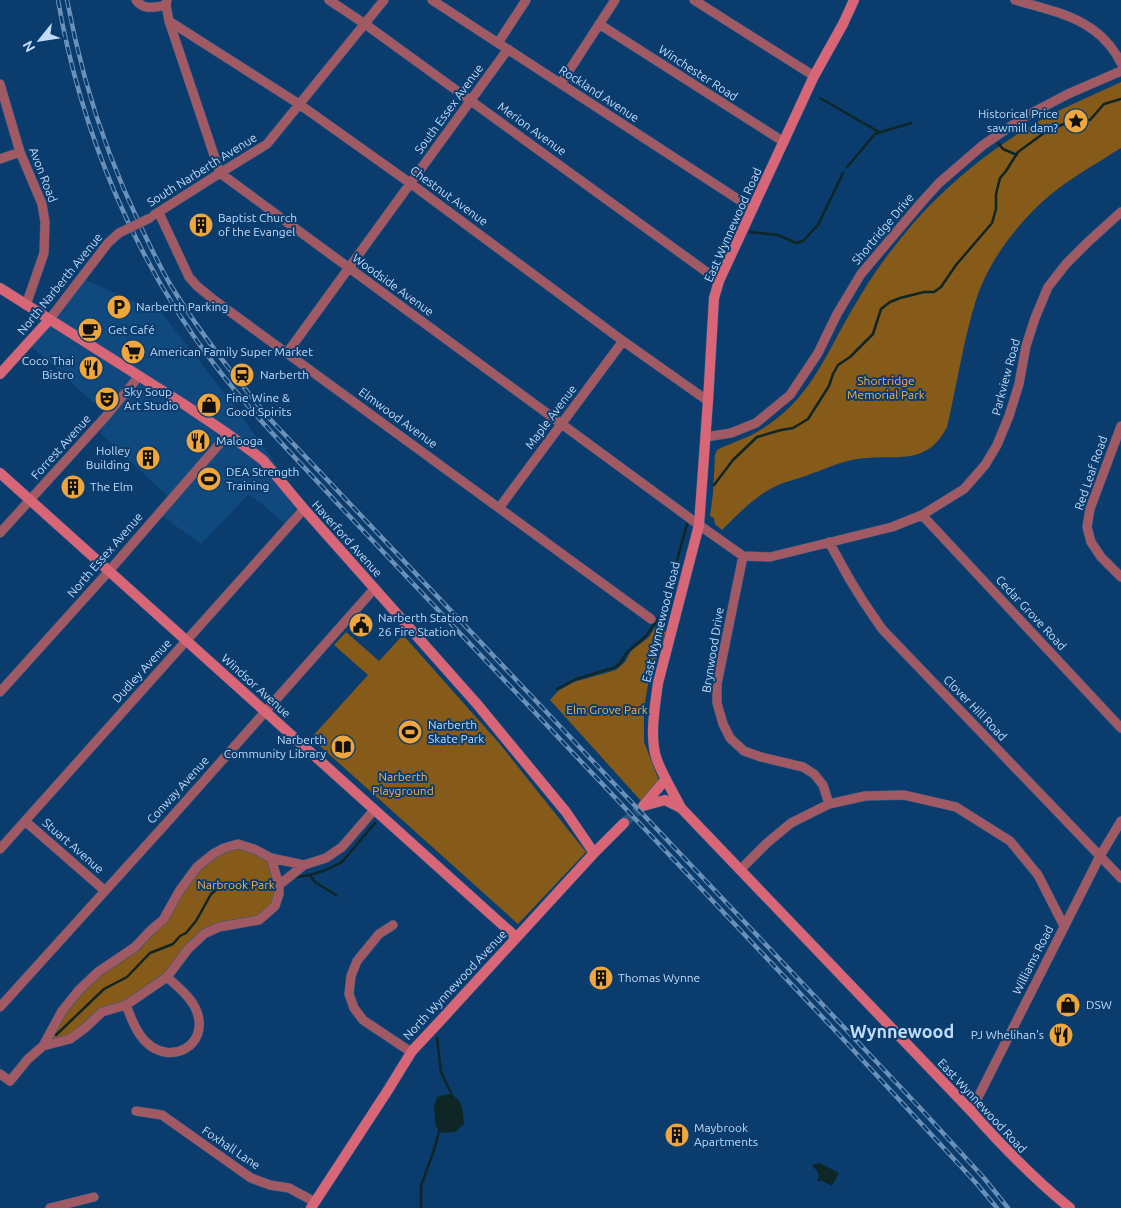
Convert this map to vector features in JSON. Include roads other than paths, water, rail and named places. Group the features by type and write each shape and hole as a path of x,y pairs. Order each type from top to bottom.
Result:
{"street":[{"path":"136,0 147,8 166,2 169,21 220,173"},
{"name":"Merion Avenue","path":"329,0 471,100 719,281"},
{"name":"South Narberth Avenue","path":"119,234 159,213 267,144 384,0"},
{"name":"Rockland Avenue","path":"432,0 753,210"},
{"path":"498,43 526,0"},
{"path":"561,83 615,0"},
{"path":"694,0 814,76"},
{"path":"1015,0 1060,14 1091,27 1108,42 1121,63"},
{"name":"East Wynnewood Road","path":"851,1 843,24 814,76 719,281 714,298 699,525 658,683 653,734 656,758 681,808 1009,1153 1050,1192 1070,1208"},
{"name":"Chestnut Avenue","path":"169,21 299,104 708,401"},
{"name":"Winchester Road","path":"599,24 784,142"},
{"name":"South Essex Avenue","path":"287,353 508,50"},
{"name":"Shortridge Drive","path":"706,437 731,433 756,423 790,395 818,353 837,314 861,274 939,183 983,146 1026,116 1068,94 1121,71"},
{"name":"Avon Road","path":"0,84 20,152 42,204 45,222 44,253 26,305"},
{"path":"0,159 20,152"},
{"name":"Woodside Avenue","path":"220,173 699,525"},
{"name":"Parkview Road","path":"743,556 770,557 892,527 922,516 964,489 985,465 997,445 1019,384 1026,346 1035,318 1048,287 1066,264 1121,212"},
{"name":"Elmwood Avenue","path":"159,213 189,276 197,286 650,620"},
{"name":"North Narberth Avenue","path":"0,374 49,320 108,243 119,234"},
{"name":"Haverford Avenue","path":"0,288 228,434 262,460 304,510 477,704 566,812 594,853"},
{"name":"Maple Avenue","path":"499,508 623,341"},
{"name":"Forrest Avenue","path":"0,533 139,376"},
{"name":"Red Leaf Road","path":"1121,426 1090,509 1087,526 1091,542 1101,557 1121,577"},
{"name":"North Essex Avenue","path":"0,692 109,571 228,434"},
{"name":"Windsor Avenue","path":"0,473 516,937"},
{"name":"Dudley Avenue","path":"0,849 304,510"},
{"name":"Cedar Grove Road","path":"922,516 1121,728"},
{"path":"699,525 743,556"},
{"name":"Clover Hill Road","path":"830,542 850,580 882,629 1121,878"},
{"name":"Brynwood Drive","path":"743,556 718,684 718,703 723,724 730,738 744,751 803,767 814,774 822,785 829,804"},
{"name":"Conway Avenue","path":"0,1006 171,818 374,589"},
{"path":"666,780 643,806 665,800 681,808"},
{"path":"740,870 767,843 791,823 829,804 865,796 904,795 956,807 1010,841 1038,876 1064,926"},
{"path":"279,885 304,865 326,858 342,847 374,810"},
{"name":"Stuart Avenue","path":"25,821 104,890"},
{"name":"Williams Road","path":"971,1111 1100,856 1121,821"},
{"name":"North Wynnewood Avenue","path":"313,1205 411,1052 594,853 624,823"},
{"path":"0,1074 10,1081 28,1059 43,1046 62,1011 78,990 98,972 135,947 163,920 180,890 202,862 213,854 238,844 254,849 271,858 304,865"},
{"path":"43,1046 70,1038 85,1028 102,1012 126,1005 167,978 188,949 204,934 219,927 259,920 275,906 279,894 279,885 271,858"},
{"path":"393,925 379,934 357,961 351,976 349,994 354,1008 364,1020 411,1052"},
{"path":"126,1005 135,1028 146,1042 158,1050 175,1054 187,1049 197,1037 200,1026 197,1012 192,1002 167,978"},
{"name":"Foxhall Lane","path":"136,1111 162,1115 251,1178 270,1185 289,1188 313,1205"},
{"path":"50,1208 94,1197"}],"waterway":[{"path":"820,98 879,132"},
{"path":"714,485 733,460 757,437 793,428 808,419 829,386 838,365 850,357 873,334 881,309 890,302 900,298 924,292 934,292 941,287 956,265 992,223 1000,178 1018,152 1044,133 1070,121 1090,120 1104,104 1121,99"},
{"path":"847,167 875,134 911,123"},
{"path":"998,143 1003,149 1017,155"},
{"path":"750,232 778,235 796,243 803,241 818,225 843,173"},
{"path":"557,689 576,679 616,667 627,652 646,636 658,619 665,604 687,524"},
{"path":"297,877 326,870 342,862 375,823"},
{"path":"310,875 315,882 336,895"},
{"path":"56,1035 104,989 127,977 150,953 173,944 180,936 186,933 196,921 211,894 221,886 231,883 242,887 273,883"},
{"path":"437,1038 441,1072 452,1097"},
{"path":"421,1208 421,1186 440,1128"}],"tunnel":[{"path":"624,823 643,806"}],"railway":[{"path":"58,0 81,98 115,194 161,284 217,368 261,420 338,504 844,1040 997,1208"},
{"path":"67,0 90,97 125,191 170,284 230,369 269,418 922,1110 984,1178 1008,1208"}],"place":[{"name":"Historical Price sawmill dam?","path":"1076,121"},
{"name":"Baptist Church of the Evangel","path":"201,225"},
{"name":"Narberth Parking","path":"119,307"},
{"name":"Get Café","path":"90,330"},
{"name":"American Family Super Market","path":"133,352"},
{"name":"Coco Thai Bistro","path":"91,368"},
{"name":"Narberth","path":"242,375"},
{"name":"Sky Soup Art Studio","path":"107,399"},
{"name":"Fine Wine & Good Spirits","path":"209,405"},
{"name":"Malooga","path":"198,441"},
{"name":"Holley Building","path":"148,458"},
{"name":"DEA Strength Training","path":"209,479"},
{"name":"The Elm","path":"73,487"},
{"name":"Narberth Station 26 Fire Station","path":"361,625"},
{"name":"Narberth Skate Park","path":"410,732"},
{"name":"Narberth Community Library","path":"343,747"},
{"name":"Thomas Wynne","path":"601,978"},
{"name":"DSW","path":"1068,1005"},
{"name":"PJ Whelihan's","path":"1061,1035"},
{"name":"Maybrook Apartments","path":"677,1135"}],"district":[{"name":"Wynnewood","path":"902,1032"}],"park label":[{"name":"Shortridge Memorial Park","path":"886,388"},
{"name":"Elm Grove Park","path":"607,710"},
{"name":"Narberth Playground","path":"403,784"},
{"name":"Narbrook Park","path":"236,885"}]}
